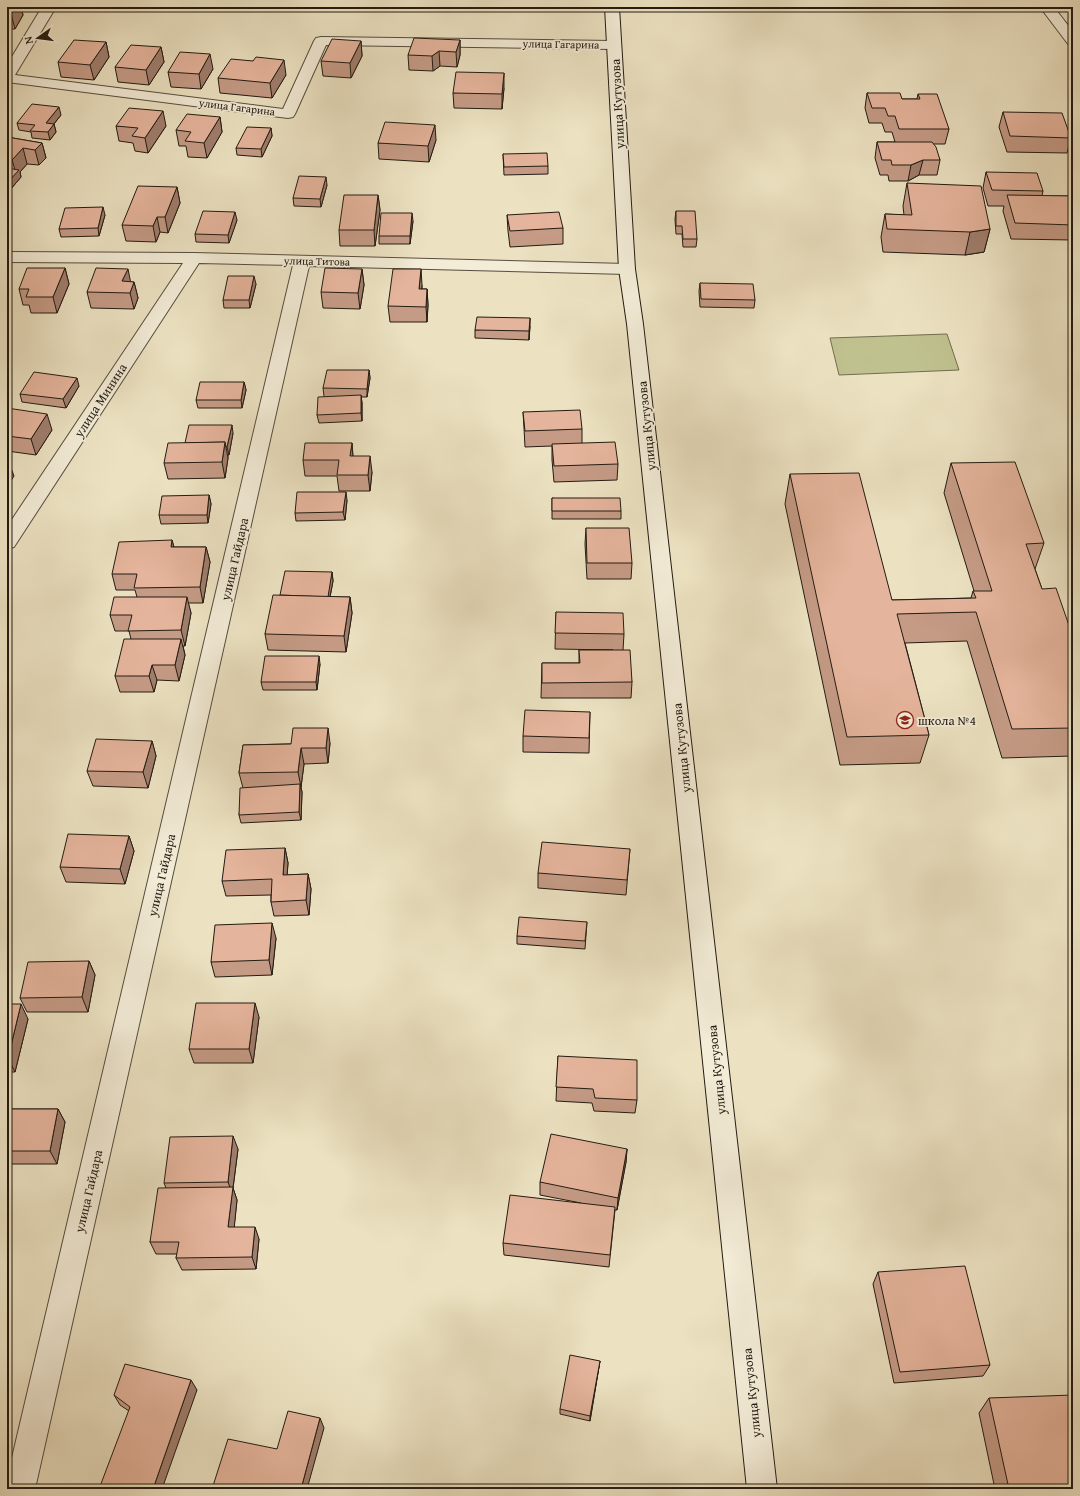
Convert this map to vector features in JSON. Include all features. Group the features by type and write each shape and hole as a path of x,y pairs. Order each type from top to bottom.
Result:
{"street":[{"path":"7,77 49,7"},
{"name":"улица Кутузова","path":"612,7 627,269 635,324 762,1489"},
{"path":"1047,7 1073,41"},
{"name":"улица Гагарина","path":"7,77 288,114 321,41 613,45"},
{"name":"улица Титова","path":"7,257 302,260 627,269"},
{"name":"улица Минина","path":"7,542 194,258"},
{"name":"улица Гайдара","path":"20,1489 302,260"}],"green space":[{"path":"947,334 959,370 839,375 830,338"}],"building":[{"path":"7,7 15,7 11,14 7,14"},
{"path":"414,38 460,40 456,52 439,51 432,56 408,55"},
{"path":"332,39 361,41 350,63 321,61"},
{"path":"74,40 106,42 90,65 58,62"},
{"path":"131,45 161,47 146,70 115,67"},
{"path":"180,52 210,54 199,74 168,72"},
{"path":"256,57 284,60 270,83 218,78 231,59 253,61"},
{"path":"456,72 504,73 502,94 453,93"},
{"path":"867,93 900,93 902,99 920,99 918,94 937,94 949,129 899,129 895,116 888,116 885,108 872,108"},
{"path":"32,104 59,107 46,123 54,124 48,132 30,131 35,125 17,123"},
{"path":"129,108 163,111 145,138 132,136 138,128 116,126"},
{"path":"1003,112 1062,113 1071,138 1010,136"},
{"path":"187,114 220,117 204,143 185,141 191,132 176,130"},
{"path":"385,122 435,125 428,146 378,143"},
{"path":"247,127 271,128 261,149 236,148"},
{"path":"7,137 42,143 35,150 23,148 12,160 7,159"},
{"path":"877,142 932,142 936,147 940,160 923,160 911,165 892,165 891,160 882,160"},
{"path":"547,153 548,166 504,167 503,154"},
{"path":"7,168 19,170 8,182 7,182"},
{"path":"986,172 1037,173 1043,191 992,190"},
{"path":"299,176 326,177 320,199 293,198"},
{"path":"907,183 981,186 990,229 970,232 887,229 885,214 912,215"},
{"path":"138,186 177,187 165,217 157,217 153,226 122,225"},
{"path":"344,195 378,195 374,230 339,230"},
{"path":"1007,195 1073,196 1073,225 1015,223"},
{"path":"103,207 98,228 59,229 65,208"},
{"path":"203,211 235,212 228,235 195,234"},
{"path":"676,211 695,211 697,239 683,239 682,226 676,226"},
{"path":"559,212 563,228 510,231 507,215"},
{"path":"381,213 412,213 410,236 379,236"},
{"path":"27,268 65,268 53,297 26,297 29,289 19,289"},
{"path":"96,268 128,269 122,281 134,282 130,293 87,292"},
{"path":"325,268 362,269 358,293 321,292"},
{"path":"393,269 421,269 419,289 427,289 426,307 388,306"},
{"path":"228,276 254,276 249,300 223,300"},
{"path":"700,283 753,284 755,300 701,299"},
{"path":"477,317 530,318 529,331 475,330"},
{"path":"327,370 369,370 367,389 323,388"},
{"path":"34,372 77,378 63,399 20,394"},
{"path":"200,382 244,382 241,400 196,400"},
{"path":"361,395 361,413 317,415 318,397"},
{"path":"7,408 47,414 31,439 7,436"},
{"path":"580,410 582,429 525,431 523,412"},
{"path":"189,425 232,425 227,447 225,442 185,443"},
{"path":"225,442 222,462 164,463 168,443"},
{"path":"615,442 618,464 554,466 552,444"},
{"path":"305,443 352,443 350,456 370,456 368,475 337,475 339,460 303,460"},
{"path":"1015,462 1044,543 1026,544 1042,589 1056,588 1073,637 1073,728 1012,729 976,612 897,614 929,735 847,737 790,474 859,473 892,600 976,598 973,591 992,591 951,463"},
{"path":"297,492 346,492 343,512 295,513"},
{"path":"209,495 207,515 159,515 162,496"},
{"path":"552,498 620,498 621,511 552,511"},
{"path":"586,528 629,528 632,563 587,563"},
{"path":"172,540 171,547 206,547 200,587 134,588 137,574 112,574 119,542"},
{"path":"285,571 332,572 328,597 280,595"},
{"path":"273,595 350,597 344,636 265,634"},
{"path":"114,597 187,597 181,630 128,631 132,615 110,615"},
{"path":"556,612 623,613 624,634 555,633"},
{"path":"124,639 181,639 175,665 152,665 149,676 115,676"},
{"path":"579,650 630,650 632,682 542,683 542,663 580,663"},
{"path":"265,656 319,656 316,682 261,682"},
{"path":"525,710 590,712 589,738 523,736"},
{"path":"293,728 328,728 326,748 301,748 298,772 239,773 243,745 291,744"},
{"path":"96,739 152,741 143,772 87,771"},
{"path":"300,784 299,812 239,815 240,788"},
{"path":"68,834 129,836 120,869 60,867"},
{"path":"542,842 630,849 627,880 538,873"},
{"path":"285,848 283,875 308,874 306,900 271,902 272,879 222,881 226,850"},
{"path":"519,917 587,922 585,941 517,936"},
{"path":"272,923 269,960 211,962 215,925"},
{"path":"89,961 82,997 20,998 28,962"},
{"path":"196,1003 255,1003 249,1049 189,1049"},
{"path":"7,1004 21,1004 8,1058 7,1058"},
{"path":"558,1056 637,1060 637,1100 595,1098 593,1089 556,1087"},
{"path":"7,1109 58,1109 50,1151 7,1151"},
{"path":"551,1134 627,1149 618,1198 540,1182"},
{"path":"233,1136 228,1182 164,1183 170,1137"},
{"path":"233,1187 228,1227 255,1227 252,1257 176,1258 179,1242 150,1242 158,1188"},
{"path":"510,1195 615,1207 610,1255 503,1243"},
{"path":"965,1266 990,1365 900,1372 878,1272"},
{"path":"570,1355 600,1361 590,1416 560,1409"},
{"path":"125,1364 191,1380 153,1489 99,1489 130,1407 114,1395"},
{"path":"1073,1395 1073,1489 1009,1489 989,1398"},
{"path":"288,1411 320,1418 301,1489 212,1489 228,1439 277,1449"}],"place":[{"name":"школа №4","path":"905,720"}]}
